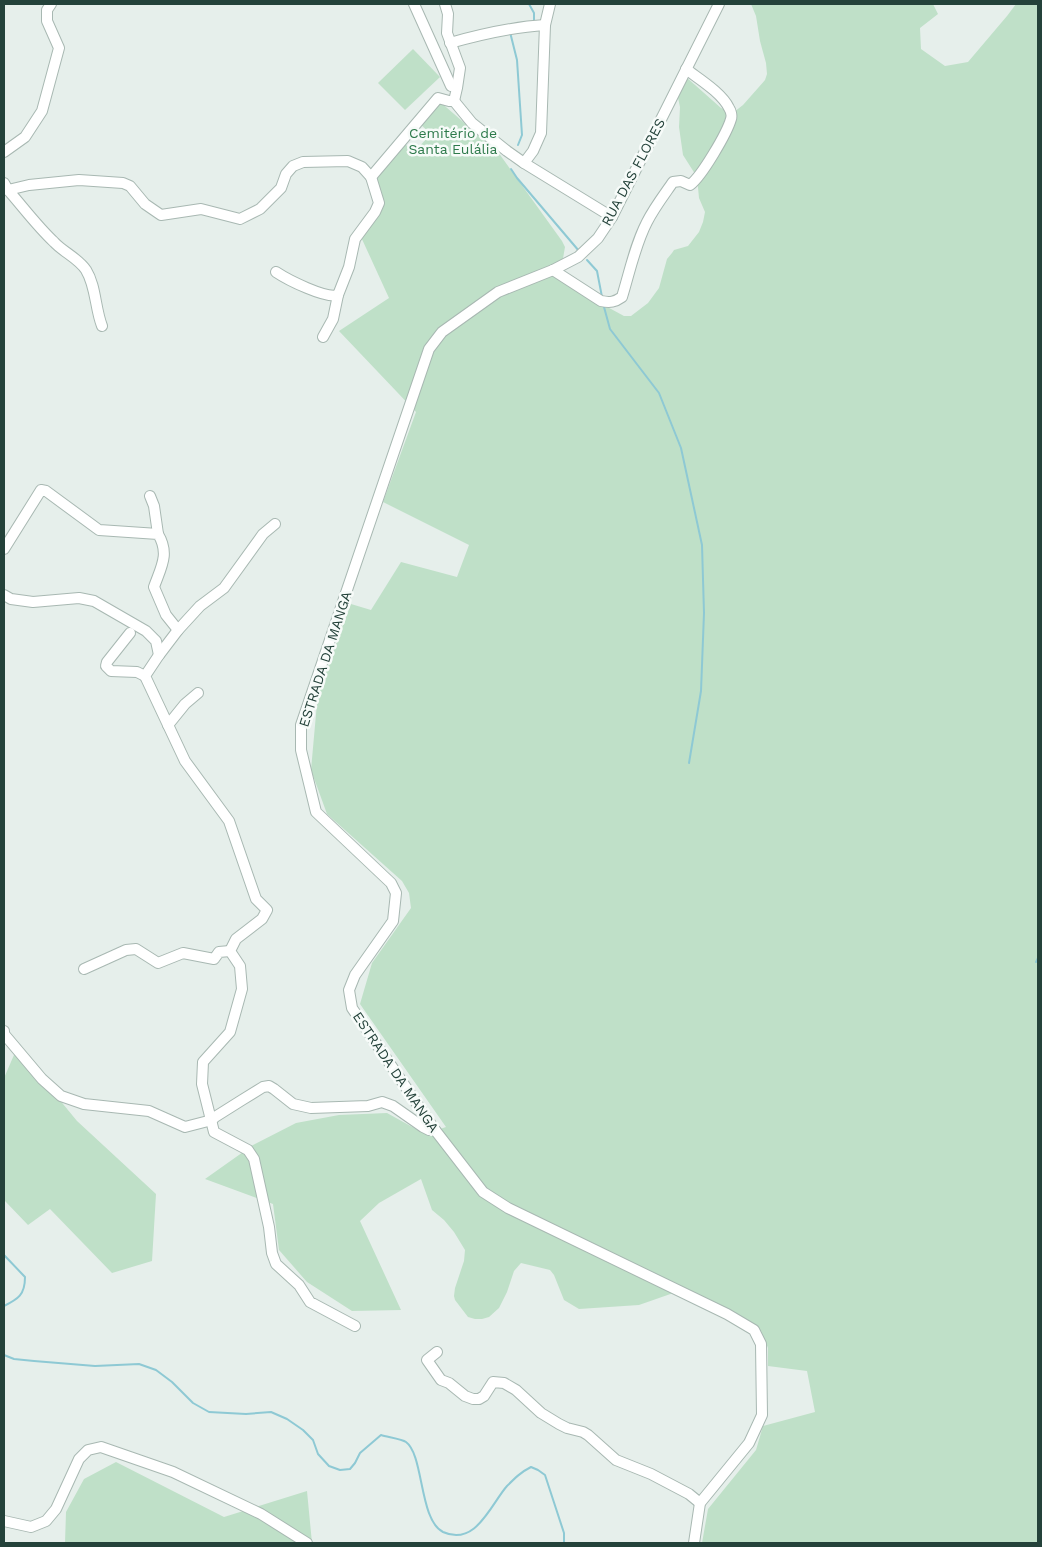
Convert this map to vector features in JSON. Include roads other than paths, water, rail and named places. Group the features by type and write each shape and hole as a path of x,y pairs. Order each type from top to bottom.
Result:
{"street":[{"path":"4,152 25,137 42,111 59,48 48,22 47,10 51,4"},
{"path":"414,4 451,86"},
{"path":"445,4 448,14 450,43 460,68 458,88 454,101"},
{"path":"524,163 541,133 544,25 550,4"},
{"name":"RUA DAS FLORES","path":"400,433 429,350 442,332 498,292 578,257 598,238 612,217 719,4"},
{"path":"450,43 516,27 544,25"},
{"path":"552,270 601,301 617,301 622,297 637,245 656,207 673,182 681,181 690,184 696,181 715,152 731,118 729,107 719,96 686,69"},
{"path":"370,177 438,98 454,101"},
{"path":"454,101 472,124 524,163 612,217"},
{"path":"6,186 79,180 123,183 130,186 145,204 161,215 201,209 240,219 260,209 281,188 286,174 293,166 303,162 348,161 362,167 370,177 379,203 375,212 355,239 349,267 338,295 333,319 323,337"},
{"path":"6,186 54,243 78,261 86,271 92,283 102,326"},
{"path":"276,272 287,279 325,295 333,297 338,295"},
{"name":"ESTRADA DA MANGA","path":"400,433 301,725 301,750 316,812 391,883 396,893 394,921 354,975 349,990 352,1008 435,1130 483,1192 508,1208 727,1314 754,1330 761,1344 762,1415 749,1443 700,1503"},
{"path":"4,549 41,490 46,491 99,530 158,534"},
{"path":"150,496 154,506 158,534 164,544 164,559 154,587 166,615 178,630"},
{"path":"145,676 178,630 200,606 224,588 263,534 275,524"},
{"path":"4,595 11,599 33,602 79,598 94,601 146,631 156,641 159,655"},
{"path":"130,633 107,662 106,666 111,671 137,672 145,676 185,761 229,821 256,899 267,910 262,919 236,938 230,951"},
{"path":"168,725 185,704 198,693"},
{"path":"84,968 126,950 136,949 158,963 183,953 214,960 219,952 230,951"},
{"path":"230,951 240,966 242,989 230,1032 203,1062 202,1084 214,1132 248,1150 254,1159 269,1227 272,1253 276,1264 299,1285 310,1302 355,1326"},
{"path":"4,1031 4,1034 42,1079 61,1096 84,1104 149,1112 185,1127 212,1120 263,1087 268,1086 293,1104 311,1108 368,1106 382,1102 393,1106 429,1130 435,1130"},
{"path":"437,1352 427,1360 441,1380 449,1383 466,1396 479,1399 484,1396 493,1382 504,1383 516,1390 549,1418 567,1428 588,1435 616,1460 651,1474 689,1494 700,1503 694,1543"},
{"path":"4,1521 31,1527 46,1520 56,1509 79,1459 88,1450 101,1447 173,1472 261,1514 307,1543"}],"waterway":[{"path":"529,4 534,13 534,21"},
{"path":"510,32 517,60 522,135 518,145"},
{"path":"511,169 579,251"},
{"path":"587,260 597,271 602,297"},
{"path":"604,307 610,329 659,393 681,448 702,545 704,613 701,691 689,763"},
{"path":"1036,962 1038,958"},
{"path":"4,1255 25,1277 24,1288 20,1296 4,1306"},
{"path":"4,1355 14,1359 95,1366 139,1364 156,1370 172,1382 193,1403 209,1412 246,1414 271,1412 287,1419 313,1440 318,1454 329,1466 340,1470 350,1469 360,1453 381,1435 404,1441 412,1449 425,1502 435,1525 443,1532 455,1535 465,1534 474,1529 507,1486 521,1473 531,1467 545,1475 564,1533 564,1543"}],"park label":[{"name":"Cemitério de Santa Eulália","path":"453,142"}]}
